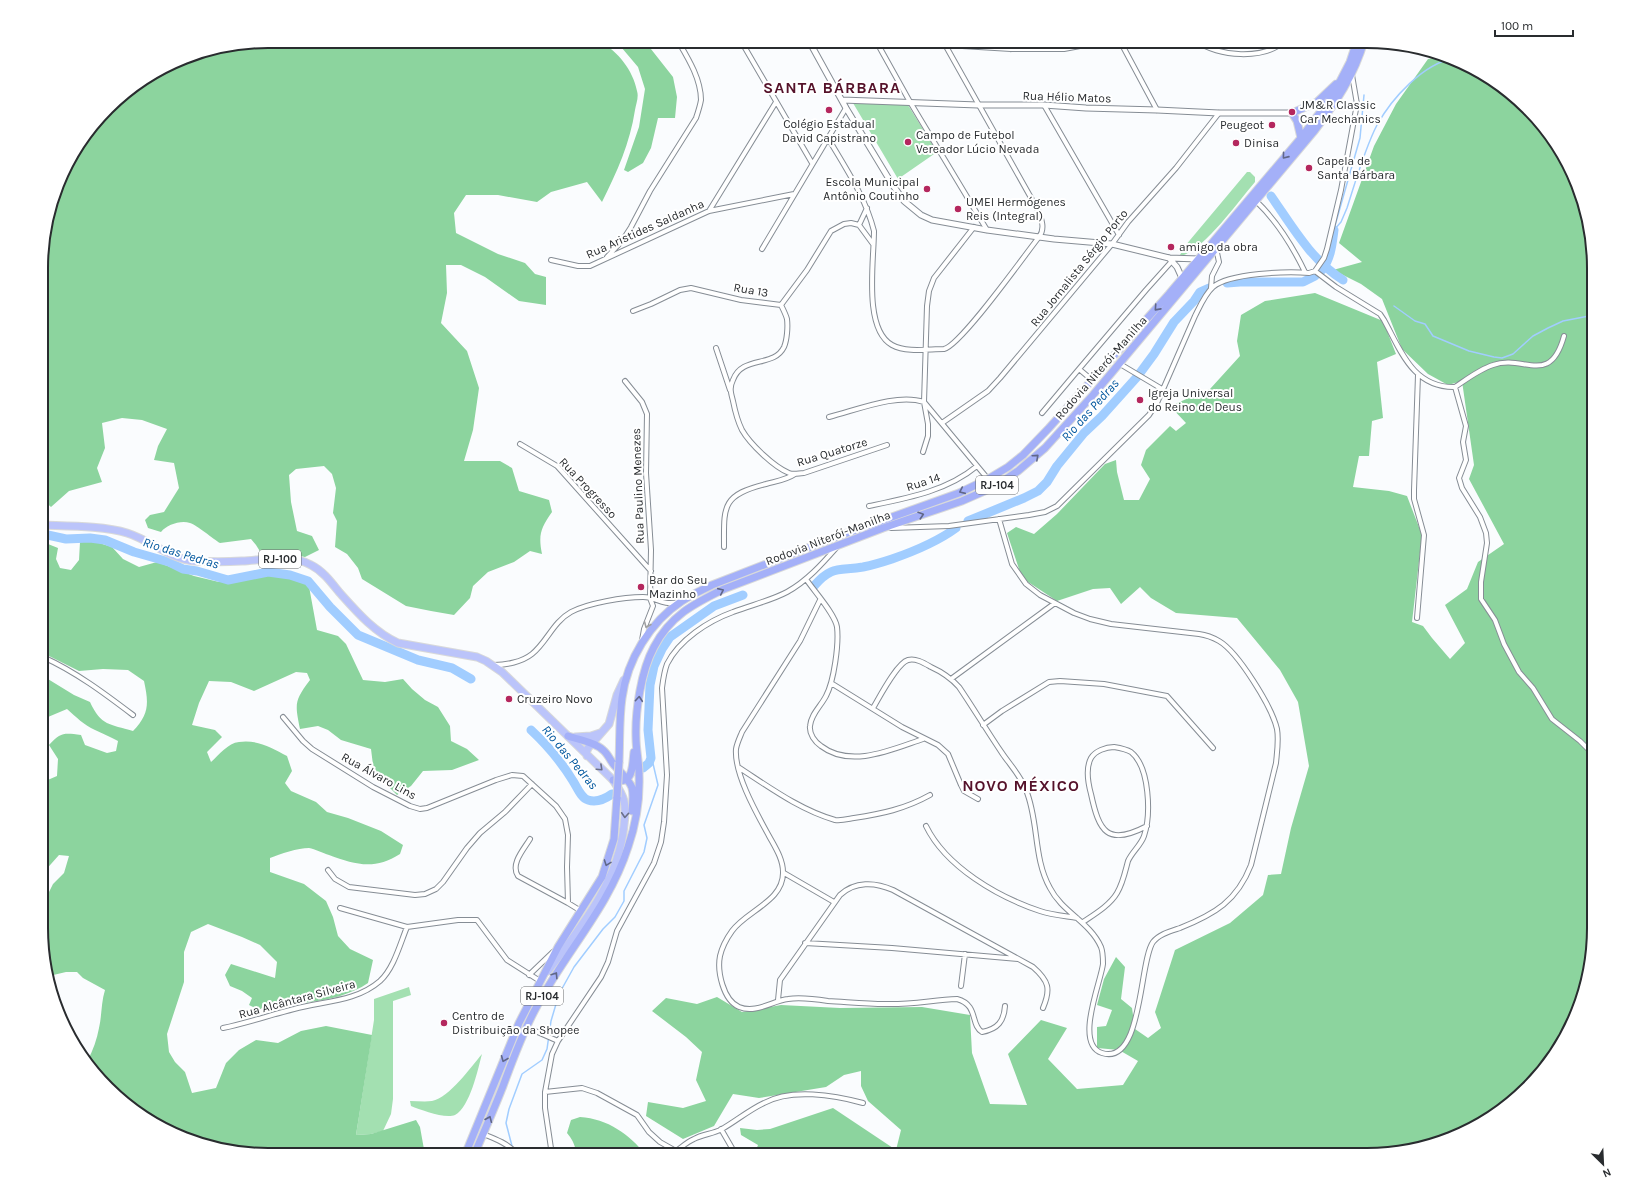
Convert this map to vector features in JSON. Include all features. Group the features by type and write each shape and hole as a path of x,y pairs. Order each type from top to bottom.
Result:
{"highway":[{"name":"Rodovia Niterói-Manilha","path":"469,1148 508,1049 540,981 558,947 602,877 610,855 616,823 622,699 629,670 641,645 661,620 681,601 712,586 836,538 959,493 988,479 1008,467 1023,455 1092,380 1199,259 1301,138 1326,106 1350,62 1355,48"},
{"name":"Rodovia Niterói-Manilha","path":"477,1148 526,1027 549,984 612,889 628,847 636,821 639,796 636,737 640,690 645,666 654,647 675,618 701,600 724,589 883,528 962,501 1007,480 1035,458 1046,448 1120,364 1315,130 1337,102 1352,75 1362,48"},
{"path":"1301,138 1297,121 1292,113 1317,102 1343,76"},
{"path":"568,736 592,744 603,750 614,766 631,783 634,791 628,847"},
{"path":"613,780 621,781 627,778 632,770 636,737"}],"main road":[{"name":"RJ-100","path":"48,525 125,533 139,537 181,558 192,561 235,562 289,559 299,560 317,568 357,612 380,634 387,638 398,643 477,657 502,672 613,780"},
{"path":"587,756 587,750 609,724 617,695 629,670"},
{"path":"568,736 591,736 601,733"},
{"path":"540,981 574,937 607,884 614,869 622,844 625,810 623,796 613,780"}],"street":[{"path":"605,259 622,241 631,228 650,191 696,118 701,99 695,74 682,48"},
{"path":"745,48 812,163"},
{"path":"813,48 846,108 892,184 911,208 932,220 987,230 1039,237 1112,244 1171,260 1199,259"},
{"path":"880,48 910,102 987,230"},
{"path":"828,138 863,198 874,232 873,312 879,332 892,345 905,349 925,350 947,348 966,332 1039,237 1043,226 1039,212 947,48"},
{"path":"1000,48 1069,48"},
{"path":"1124,48 1157,110"},
{"path":"1207,48 1232,54 1269,50 1274,48"},
{"path":"1315,271 1324,258 1341,190 1357,104 1352,75"},
{"name":"Rua Hélio Matos","path":"842,100 978,105 1044,105 1219,113 1292,113"},
{"path":"709,211 776,102"},
{"path":"1044,105 1119,234"},
{"path":"762,249 846,108"},
{"name":"Rua Jornalista Sérgio Porto","path":"942,423 988,391 1000,378 1119,234 1176,168 1219,113"},
{"name":"Rua Aristides Saldanha","path":"551,260 578,266 590,266 709,211 794,194"},
{"path":"1256,201 1273,218 1287,237 1305,272"},
{"path":"867,208 859,225 874,244"},
{"name":"Rua 13","path":"633,311 680,290 691,288 741,300 781,305 807,270 832,232 844,224 851,223 859,225"},
{"path":"923,452 928,436 928,424 924,402 925,350 929,291 934,278 974,227"},
{"path":"1212,288 1212,276 1219,262 1216,247"},
{"path":"1171,260 1177,267 1182,278"},
{"path":"1042,413 1171,260"},
{"path":"883,528 949,526 1044,512 1057,506 1149,416 1157,403 1202,302 1212,288 1223,281 1238,276 1315,271 1336,287 1380,314 1406,362 1418,375 1444,387 1455,386 1493,365 1505,363 1538,365 1547,362 1556,356 1564,336"},
{"path":"730,390 733,379 739,369 748,364 769,359 778,354 784,347 787,319 781,305"},
{"name":"Rua Quatorze","path":"716,348 730,390 736,416 742,430 763,454 790,473 804,473 887,445"},
{"path":"1120,364 1162,389"},
{"path":"1079,369 1092,380"},
{"path":"1417,618 1424,535 1424,527 1414,499 1418,375"},
{"name":"Rua Paulino Menezes","path":"625,381 642,402 646,414 646,473 651,572 650,598 653,601 653,611 644,629 641,645"},
{"path":"1455,386 1466,426 1463,442 1466,460 1459,478 1464,492 1482,522 1487,538 1481,582 1481,599 1494,620 1519,672 1531,685 1552,719 1587,748"},
{"path":"830,417 891,401 905,399 924,402 988,479"},
{"name":"Rua Progresso","path":"520,444 557,466 651,572"},
{"name":"Rua 14","path":"869,506 935,490 962,478 978,466"},
{"path":"724,547 724,518 726,506 731,499 752,487 780,481 796,474"},
{"path":"873,708 896,670 903,662 908,660 916,660 924,663 952,679 967,699 1026,790 1041,868 1050,890 1060,903 1083,922 1097,941 1103,956 1103,965 1096,987 1091,1018 1090,1035 1096,1049 1102,1053 1111,1053 1124,1046 1129,1038 1136,1016 1146,962 1153,942 1158,937 1216,912 1240,889 1247,877 1271,787 1276,763 1278,735 1273,717 1257,688 1239,661 1228,648 1219,641 1210,636 1199,634 1104,622 1074,613 1040,595 1026,584 1012,564 999,519"},
{"path":"551,1148 545,1108 548,1068 558,1041 602,977 617,931 654,863 661,842 664,822 667,775 662,688 663,676 667,665 673,654 701,628 724,615 757,605 787,592 806,579 822,565 839,546"},
{"path":"806,579 820,600 833,615 837,628 832,683 826,697 812,718 810,726 814,738 824,748 834,754 847,757 882,752 923,739"},
{"path":"490,664 517,661 532,654 561,619 572,612 587,606 641,597 650,598 666,604 681,601"},
{"path":"820,600 800,642 742,732 736,748 738,767 755,810 780,856 784,873 782,884 776,894 733,930 726,940 720,955 719,969 726,993 731,1001 739,1007 750,1009 759,1008 778,1000 796,998 900,1005 957,998 970,1006 980,1032 984,1032 999,1024 1002,1020 1005,1006"},
{"path":"952,679 1055,603"},
{"path":"48,659 72,671 133,715"},
{"path":"502,672 508,663"},
{"path":"983,725 1002,711 1049,682 1060,681 1104,684 1167,696 1213,748"},
{"path":"832,683 923,739 938,745 943,749 953,765 964,791 978,799"},
{"name":"Rua Álvaro Lins","path":"283,717 303,742 312,749 373,787 410,806 420,809 427,808 478,786 512,775 523,776 556,806 562,814 567,826 568,903"},
{"path":"1083,922 1111,901 1118,893 1129,861 1144,837 1147,826 1147,791 1138,760 1131,752 1122,748 1112,747 1096,753 1091,758 1088,768 1088,783 1099,825 1104,830 1115,835 1126,836 1147,826"},
{"path":"738,767 785,798 813,812 837,820 892,811 912,805 930,795"},
{"path":"328,870 335,879 349,886 415,895 425,894 436,889 443,882 467,848 480,833 505,812 532,784"},
{"path":"926,826 931,836 950,858 990,888 1018,903 1042,911 1077,918"},
{"path":"530,839 518,859 515,867 516,873 521,879 568,903 581,912"},
{"path":"784,873 834,902"},
{"path":"778,1000 780,980 840,894 852,886 867,884 884,886 920,903 1033,966 1046,980 1048,997 1043,1008"},
{"path":"340,908 407,927 458,920 477,920 507,960 540,981"},
{"name":"Rua Alcântara Silveira","path":"223,1028 292,1009 353,996 368,989 381,980 390,968 407,927"},
{"path":"805,944 1020,959"},
{"path":"529,975 558,947"},
{"path":"961,986 965,954"},
{"path":"526,1027 558,1041"},
{"path":"545,1092 582,1088 597,1093 637,1115 654,1138 669,1148"},
{"path":"683,1148 694,1139 721,1129 764,1102 786,1096 839,1097 863,1103"},
{"path":"721,1129 732,1148"},
{"path":"483,1134 511,1148"}],"green space":[{"path":"254,48 611,48 624,62 635,83 638,98 626,146 618,168 602,202 587,182 551,192 537,202 498,195 466,195 454,213 456,233 498,254 525,263 535,274 546,277 546,305 519,301 485,277 461,265 446,265 447,293 441,323 467,351 479,388 473,430 464,461 500,461 512,468 519,491 549,500 552,512 545,522 541,532 540,541 542,554 530,551 514,562 488,572 473,586 470,598 454,615 406,606 362,579 358,568 347,554 335,547 337,521 333,513 336,488 332,474 324,466 296,469 289,475 291,502 297,531 312,536 319,550 305,557 279,552 271,555 261,553 251,539 220,543 197,526 186,522 174,524 161,532 148,528 145,520 150,515 164,512 179,488 174,463 154,460 158,446 167,429 142,420 122,418 102,423 105,448 97,468 102,482 69,491 51,507 48,504 48,254 52,225 60,197 77,158 93,134 112,112 134,93 158,77 197,60 225,52"},
{"path":"622,48 650,48 673,77 677,97 675,118 658,118 651,148 643,163 628,172 624,170 639,127 645,89 638,67"},
{"path":"1433,58 1438,60 1477,77 1501,93 1523,112 1542,134 1558,158 1575,197 1583,225 1587,254 1587,942 1583,971 1575,999 1558,1038 1542,1062 1523,1084 1501,1103 1477,1119 1424,1141 1381,1148 896,1148 901,1130 868,1101 861,1086 861,1071 844,1075 826,1087 759,1098 733,1094 714,1126 683,1139 646,1116 648,1102 683,1108 706,1101 696,1080 702,1052 686,1037 652,1011 666,998 697,1004 717,997 742,1012 781,1005 840,1008 922,1007 970,1015 972,1053 990,1104 1027,1105 1008,1054 1041,1020 1067,1028 1048,1059 1077,1089 1123,1085 1138,1061 1119,1050 1097,1048 1097,1027 1106,1026 1112,1010 1097,1005 1104,979 1116,957 1125,967 1121,999 1132,1008 1135,1029 1148,1038 1161,1028 1155,1012 1175,950 1230,923 1263,895 1268,875 1281,874 1291,828 1309,766 1298,702 1280,670 1237,618 1176,613 1151,598 1140,587 1121,604 1110,588 1093,589 1057,601 1022,578 1007,533 1016,527 1034,534 1057,514 1105,464 1116,460 1117,472 1124,500 1139,500 1150,479 1141,465 1146,450 1170,426 1176,431 1186,423 1170,406 1210,389 1240,356 1237,341 1241,315 1265,301 1315,293 1383,321 1396,354 1377,362 1383,418 1372,421 1369,456 1359,456 1353,487 1389,491 1407,496 1422,535 1412,622 1423,626 1450,659 1465,643 1445,605 1467,589 1478,562 1504,544 1469,479 1474,465 1462,381 1448,385 1428,374 1402,349 1382,299 1361,284 1333,270 1362,262 1339,243 1374,146 1396,104 1428,59"},
{"path":"853,103 908,105 937,152 898,179"},
{"path":"1247,172 1250,172 1255,177 1255,182 1231,212 1211,234 1192,251 1182,256 1180,255 1185,246"},
{"path":"80,542 96,542 112,547 123,559 139,567 157,562 194,576 219,582 268,572 290,575 308,581 317,630 338,636 346,644 363,680 385,682 403,679 425,700 438,707 450,726 451,741 467,749 479,760 452,770 423,771 411,786 397,795 380,778 373,765 371,749 341,740 328,730 318,726 300,729 297,714 297,703 298,698 310,680 307,673 296,672 254,691 231,682 209,681 199,703 192,725 215,730 222,737 207,752 211,762 227,747 235,743 245,741 270,747 287,756 292,771 285,783 291,791 316,802 327,812 348,818 381,831 403,845 400,854 391,859 374,864 348,861 309,848 294,850 270,858 270,872 304,884 326,901 333,917 338,936 350,949 373,960 368,983 348,993 332,998 303,1003 278,1003 266,1006 259,1010 249,1005 252,998 242,991 230,986 225,975 231,964 275,978 277,962 260,945 208,924 191,932 184,952 184,982 167,1034 169,1052 175,1062 185,1072 192,1093 216,1088 226,1063 239,1050 256,1040 278,1043 301,1031 326,1026 372,1035 356,1135 371,1134 416,1120 420,1127 424,1148 254,1148 211,1141 158,1119 134,1103 112,1084 93,1062 89,1057 98,1032 105,990 83,978 77,972 66,972 53,975 50,957 48,942 48,894 53,884 64,873 69,856 59,855 48,867 48,780 57,776 58,759 49,745 63,734 81,735 85,745 107,753 116,751 118,741 87,726 67,709 48,717 48,679 74,695 90,702 102,720 112,725 133,731 145,714 147,696 144,681 128,670 103,669 79,671 48,656 48,544 58,548 56,559 60,568 71,570 79,560"},
{"path":"409,987 411,995 393,1001 393,1099 391,1114 383,1131 371,1134 356,1135 374,1020 374,999"},
{"path":"482,1054 476,1078 469,1096 460,1111 455,1115 439,1115 411,1106 410,1101 432,1101 446,1094"},
{"path":"833,1108 893,1148 757,1148 758,1145 741,1135 740,1128 757,1130 770,1129"},
{"path":"580,1117 590,1118 609,1124 625,1134 640,1148 575,1148 567,1133 571,1120"}],"waterway":[{"path":"1334,230 1341,222 1347,208 1368,144 1383,115 1410,84 1431,67 1441,61"},
{"path":"1334,229 1360,138 1364,95"},
{"path":"1271,196 1312,253 1321,263 1343,280"},
{"name":"Rio das Pedras","path":"1322,270 1329,256 1334,230"},
{"name":"Rio das Pedras","path":"1227,283 1303,282 1315,276"},
{"name":"Rio das Pedras","path":"968,521 1038,491 1047,482 1057,466 1084,433 1102,416 1137,377 1154,354 1174,322 1194,301 1200,292 1209,288"},
{"name":"Rio das Pedras","path":"1394,306 1415,321 1425,324 1433,336 1469,351 1502,358 1513,354 1533,336 1548,328 1563,321 1587,316"},
{"name":"Rio das Pedras","path":"814,586 820,579 831,572 842,569 863,567 892,559 926,546 956,528"},
{"name":"Rio das Pedras","path":"48,535 66,539 90,538 105,540 134,552 169,562 183,569 197,571 228,580 268,572 290,575 308,581 330,607 358,635 418,660 452,668 471,679"},
{"path":"643,768 649,763 651,758 648,730 650,685 654,666 662,649 670,637 714,606 743,595"},
{"name":"Rio das Pedras","path":"531,730 559,761 569,774 581,795 586,799 598,801 612,794"},
{"path":"511,1148 512,1146 506,1123 509,1109 522,1074 542,1060 547,1049 551,1021 559,994 574,967 603,929 615,917 624,901 624,891 644,852 647,838 644,825 658,785 651,755"}],"place":[{"name":"Colégio Estadual David Capistrano","path":"829,110"},
{"name":"JM&R Classic Car Mechanics","path":"1292,112"},
{"name":"Peugeot","path":"1272,125"},
{"name":"Campo de Futebol Vereador Lúcio Nevada","path":"908,142"},
{"name":"Dinisa","path":"1236,143"},
{"name":"Capela de Santa Bárbara","path":"1309,168"},
{"name":"Escola Municipal Antônio Coutinho","path":"927,189"},
{"name":"UMEI Hermógenes Reis (Integral)","path":"958,209"},
{"name":"amigo da obra","path":"1171,247"},
{"name":"Igreja Universal do Reino de Deus","path":"1140,400"},
{"name":"Bar do Seu Mazinho","path":"641,587"},
{"name":"Cruzeiro Novo","path":"509,699"},
{"name":"Centro de Distribuição da Shopee","path":"444,1023"}],"district":[{"name":"SANTA BÁRBARA","path":"832,87"},
{"name":"NOVO MÉXICO","path":"1021,785"}]}
